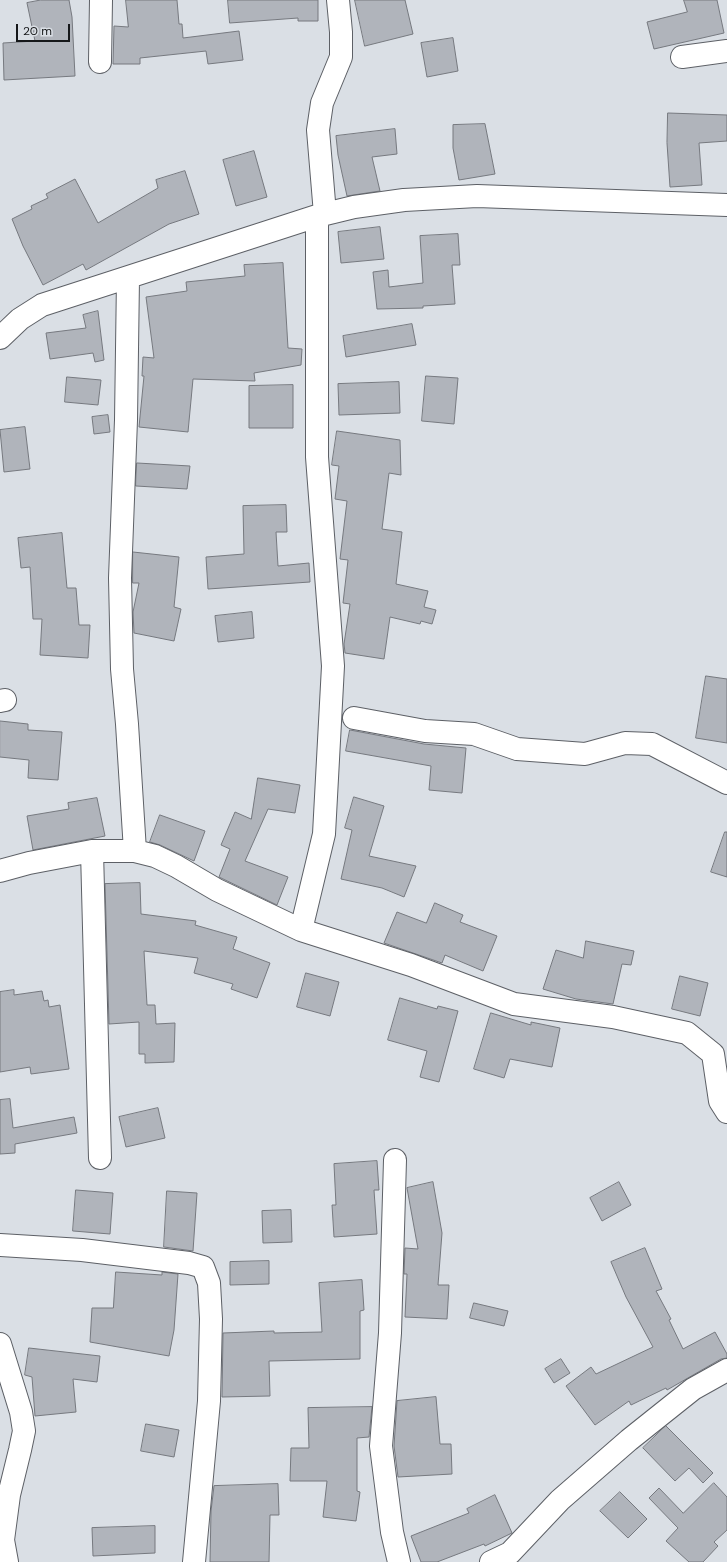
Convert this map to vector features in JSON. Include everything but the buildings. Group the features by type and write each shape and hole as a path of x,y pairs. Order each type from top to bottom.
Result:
{"street":[{"path":"100,62 101,0"},
{"path":"301,930 324,834 333,666 317,457 321,215 318,130 322,103 341,57 341,32 338,0"},
{"path":"682,57 727,50"},
{"path":"0,338 20,319 42,305 321,215 354,207 404,200 477,196 727,205"},
{"path":"128,278 126,420 120,578 122,669 135,851"},
{"path":"354,718 425,731 474,734 517,749 585,754 625,743 652,744 727,782"},
{"path":"0,871 29,863 92,851 135,851 155,856 176,866 217,890 301,930 411,965 514,1004 613,1017 687,1033 713,1054 720,1101 727,1112"},
{"path":"92,851 100,1158"},
{"path":"395,1160 390,1333 381,1446 391,1525 399,1562"},
{"path":"0,1245 82,1250 189,1262 203,1267 210,1283 211,1319 209,1401 194,1562"},
{"path":"0,1344 24,1431 20,1450 5,1495 3,1540 7,1562"},
{"path":"491,1562 510,1553 560,1500 629,1440 693,1389 727,1370"}]}
